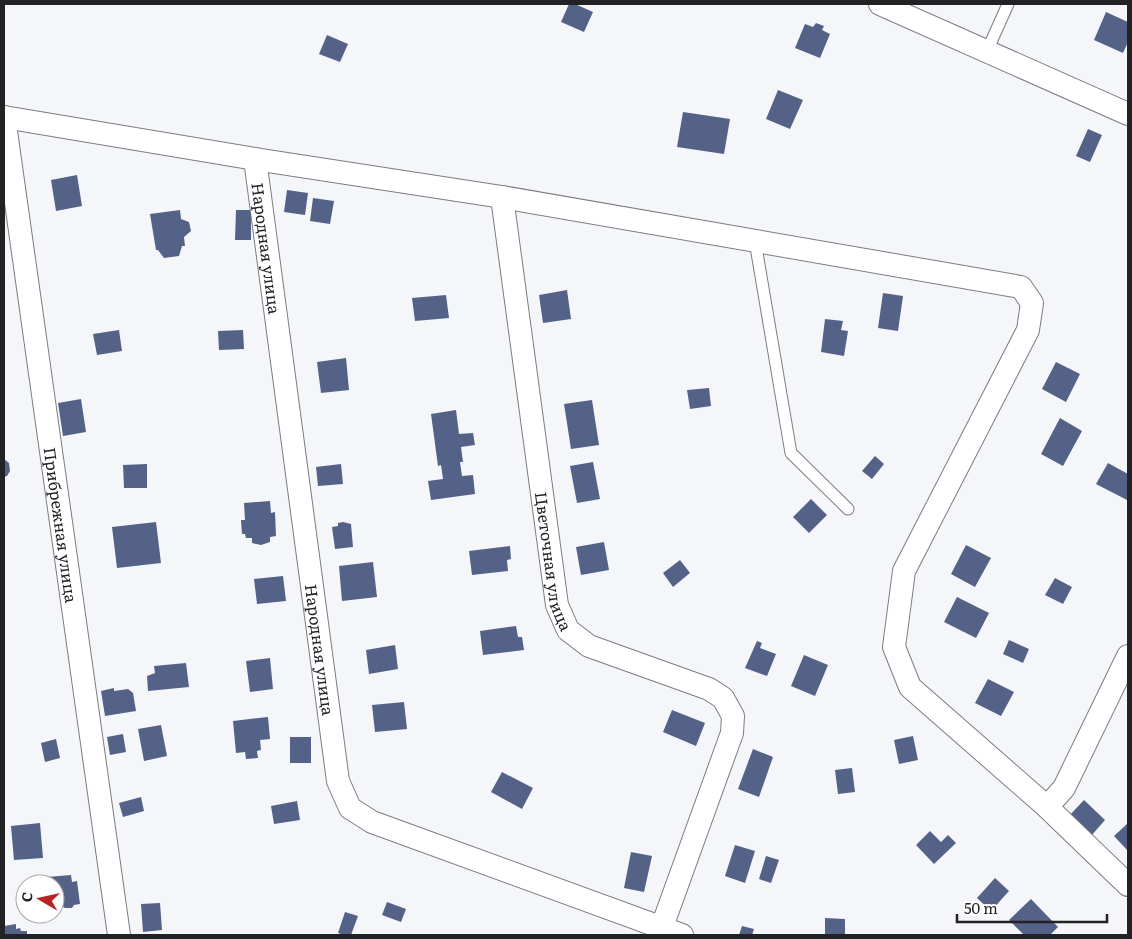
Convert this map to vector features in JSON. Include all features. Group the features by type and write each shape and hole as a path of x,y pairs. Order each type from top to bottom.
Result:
{"street":[{"path":"880,4 1128,114"},
{"path":"4,117 255,159 502,197 1021,287 1032,304 1028,330 904,571 894,647 910,687 1047,807 1128,885"},
{"name":"Прибрежная улица","path":"4,117 118,935"},
{"name":"Народная улица","path":"255,159 338,781 350,808 372,822 667,933"},
{"name":"Цветочная улица","path":"502,197 557,605 568,630 589,646 708,690 723,698 732,716 732,733 667,933"},
{"path":"1047,807 1064,788 1128,656"}],"lane":[{"path":"987,51 1008,4"},
{"path":"754,241 791,453 848,509"}],"building":[{"path":"569,4 575,4 593,12 584,32 561,22"},
{"path":"1106,12 1128,22 1128,42 1123,53 1094,40"},
{"path":"816,23 824,26 822,30 830,34 820,58 795,48 805,24 813,27"},
{"path":"327,35 348,44 340,62 319,54"},
{"path":"778,90 803,100 790,129 766,119"},
{"path":"683,112 730,119 724,154 677,147"},
{"path":"1088,129 1102,135 1090,162 1076,156"},
{"path":"77,175 82,206 56,211 51,180"},
{"path":"287,190 308,193 305,215 284,212"},
{"path":"313,198 334,201 330,224 310,221"},
{"path":"180,210 181,219 189,222 191,231 184,237 185,246 182,246 179,256 164,258 156,250 150,214"},
{"path":"236,210 251,210 251,240 235,240"},
{"path":"567,290 571,319 543,323 539,295"},
{"path":"883,293 903,296 898,331 878,328"},
{"path":"446,295 449,318 415,321 412,298"},
{"path":"825,319 843,321 841,330 848,331 844,356 821,352"},
{"path":"119,330 122,351 97,355 93,334"},
{"path":"243,330 244,349 219,350 218,331"},
{"path":"346,358 349,390 321,393 317,362"},
{"path":"1056,362 1080,374 1066,402 1042,389"},
{"path":"709,388 711,406 690,409 687,390"},
{"path":"81,399 86,432 63,436 58,403"},
{"path":"592,400 599,445 571,449 564,404"},
{"path":"456,410 459,434 473,433 475,445 461,447 463,462 460,462 462,476 473,475 475,494 431,500 428,481 443,479 441,465 438,466 431,414"},
{"path":"1060,418 1082,431 1063,466 1041,454"},
{"path":"875,456 884,464 872,479 862,471"},
{"path":"4,459 9,463 10,471 4,477"},
{"path":"593,462 600,499 577,503 570,466"},
{"path":"1108,463 1128,474 1127,500 1096,484"},
{"path":"147,464 147,488 124,488 123,465"},
{"path":"341,464 343,484 318,486 316,467"},
{"path":"811,499 827,515 809,533 793,517"},
{"path":"270,501 271,513 275,512 276,536 270,537 270,542 261,545 252,543 252,538 246,538 245,534 242,534 241,520 245,520 244,503"},
{"path":"156,522 161,563 117,568 112,527"},
{"path":"338,523 351,524 353,547 335,549 332,527 338,526"},
{"path":"604,542 609,570 581,575 576,547"},
{"path":"966,545 991,558 975,587 951,574"},
{"path":"510,546 511,559 507,560 508,571 472,575 469,551"},
{"path":"680,560 690,573 673,587 663,573"},
{"path":"373,562 377,597 342,601 339,566"},
{"path":"283,576 286,601 257,604 254,579"},
{"path":"1055,578 1072,587 1063,604 1045,595"},
{"path":"957,597 989,613 976,638 944,622"},
{"path":"516,626 518,637 522,637 524,650 483,655 480,631"},
{"path":"1009,640 1029,649 1023,663 1003,654"},
{"path":"757,641 762,643 760,648 776,654 767,676 745,668"},
{"path":"395,645 398,669 369,674 366,650"},
{"path":"804,655 828,665 815,696 791,686"},
{"path":"270,658 273,689 250,692 246,661"},
{"path":"186,663 189,687 148,691 147,676 155,673 154,666"},
{"path":"988,679 1014,692 1001,716 975,703"},
{"path":"114,688 114,691 128,689 133,693 136,711 105,716 101,691"},
{"path":"404,702 407,729 375,732 372,705"},
{"path":"672,710 705,723 696,746 663,732"},
{"path":"268,717 270,739 260,740 261,750 257,751 258,758 246,759 245,752 236,753 233,721"},
{"path":"161,725 167,756 144,761 138,729"},
{"path":"123,734 126,752 110,755 107,737"},
{"path":"913,736 918,760 899,764 894,740"},
{"path":"290,737 311,737 311,763 290,763"},
{"path":"56,739 60,758 45,762 41,743"},
{"path":"753,749 773,757 759,797 738,789"},
{"path":"852,768 855,792 838,794 835,770"},
{"path":"502,772 533,788 522,809 491,792"},
{"path":"141,797 144,811 123,817 119,803"},
{"path":"1084,800 1105,820 1091,836 1069,816"},
{"path":"297,801 300,820 274,824 271,806"},
{"path":"40,823 43,858 14,860 11,826"},
{"path":"1128,823 1128,851 1114,836"},
{"path":"930,831 941,842 948,835 956,843 934,864 916,845"},
{"path":"735,845 755,851 745,883 725,876"},
{"path":"631,852 652,856 644,892 624,888"},
{"path":"766,856 779,860 771,883 759,879"},
{"path":"71,875 72,882 77,881 80,904 74,905 72,908 65,908 65,876"},
{"path":"995,878 1009,891 991,911 977,898"},
{"path":"1031,899 1058,927 1050,935 1024,935 1009,920"},
{"path":"387,902 406,909 401,922 382,915"},
{"path":"160,903 162,930 143,932 141,904"},
{"path":"345,912 358,916 351,935 338,933"},
{"path":"825,918 845,919 845,935 825,935"},
{"path":"16,924 16,929 20,928 21,931 27,931 27,935 4,935 4,926"},
{"path":"742,926 754,929 752,935 739,935"}]}
